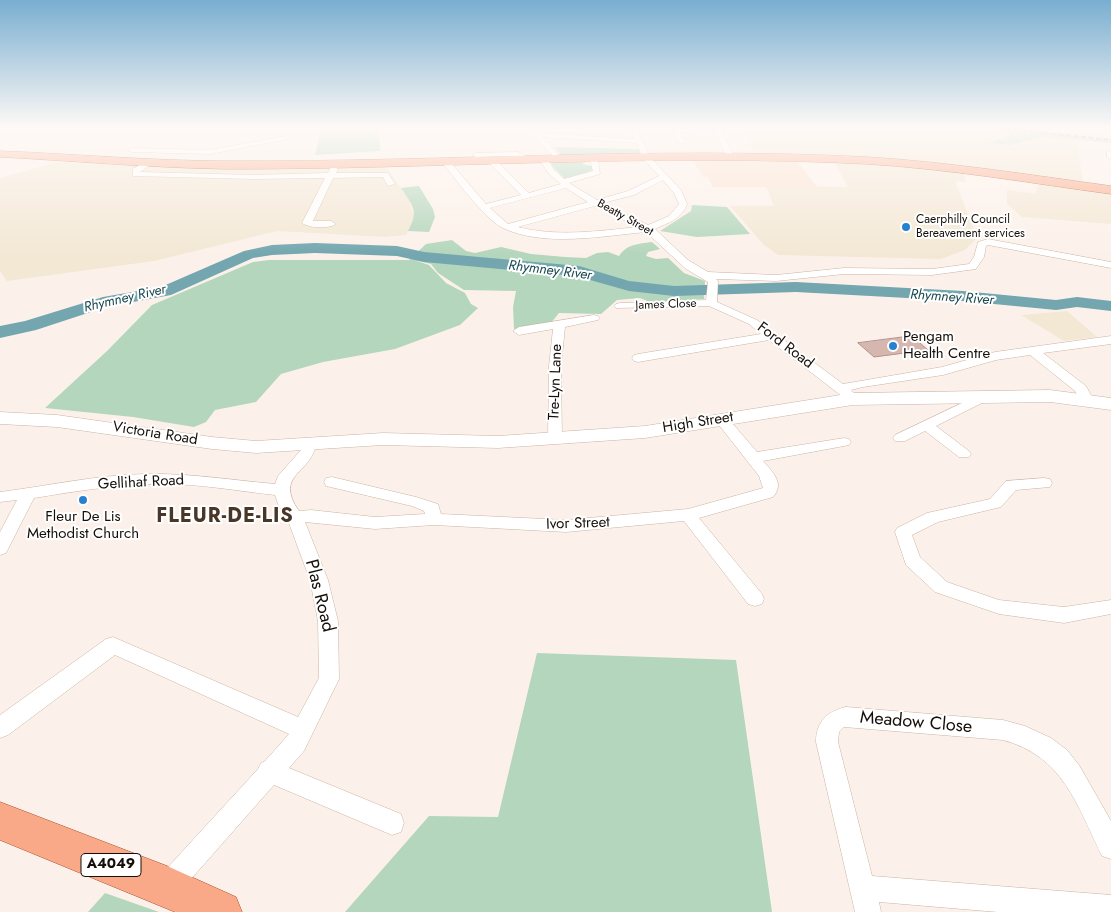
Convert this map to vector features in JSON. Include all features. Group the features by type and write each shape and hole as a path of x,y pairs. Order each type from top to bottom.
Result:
{"main road":[{"path":"967,171 1111,190"},
{"name":"High Street","path":"309,443 383,439 498,442 644,432 722,420 848,394 983,397 1050,396 1086,399 1111,404"},
{"name":"Victoria Road","path":"0,418 57,421 212,443 256,447 309,443"},
{"name":"A4049","path":"0,821 167,887 221,912"}],"street":[{"path":"137,171 136,174 253,177 385,175 391,184"},
{"path":"331,224 307,223 333,171"},
{"path":"453,171 492,217 508,227 530,234 567,236 648,229 672,218 681,209 683,204 678,192 658,171"},
{"path":"502,171 527,196"},
{"name":"Beatty Street","path":"550,171 566,184 597,203 648,229 693,269 710,278"},
{"path":"484,207 566,184 597,171"},
{"path":"508,227 639,190 663,177"},
{"path":"712,301 710,278 724,274 776,278 844,271 932,272 962,270 972,267 979,257 981,244 988,242 1111,265"},
{"path":"885,270 894,284"},
{"name":"James Close","path":"620,306 712,301"},
{"name":"Ford Road","path":"712,301 718,308 753,322 848,394"},
{"name":"Tre-Lyn Lane","path":"519,332 594,318"},
{"name":"Tre-Lyn Lane","path":"555,439 555,366 558,326"},
{"path":"638,358 772,336"},
{"path":"848,394 863,383 944,371 995,356 1111,340"},
{"path":"1032,350 1081,389 1086,399"},
{"path":"900,438 983,397"},
{"name":"Ivor Street","path":"295,517 311,516 375,523 434,519 566,526 688,515 767,493 771,490 771,484 766,474 722,420"},
{"path":"926,425 964,454"},
{"path":"752,458 844,442"},
{"path":"281,490 284,480 308,451 309,443"},
{"name":"Gellihaf Road","path":"0,497 94,485 162,479 209,481 281,490"},
{"path":"332,482 416,502 432,508 434,519"},
{"path":"1044,483 1012,485 996,503 933,517 903,532 912,560 941,587 999,607 1064,615 1111,607"},
{"name":"Plas Road","path":"167,887 296,744 329,679 330,649 328,621 319,580 295,517 286,504 281,490"},
{"path":"0,548 28,494"},
{"path":"688,515 755,599"},
{"path":"0,728 113,645 303,730"},
{"name":"Meadow Close","path":"1111,847 1066,764 1052,750 1029,736 1003,730 846,718 839,718 829,727 827,742 865,900 1111,908"},
{"path":"269,772 392,823"}],"shaded area":[{"path":"27,171 389,171 409,200 415,219 406,235 386,237 277,231 154,261 7,281 0,271 0,178"},
{"path":"699,171 804,171 817,187 713,187 708,177 703,177"},
{"path":"839,171 964,172 966,182 955,181 977,238 965,250 941,259 778,255 763,244 730,206 774,206 766,186 848,187"},
{"path":"987,171 1081,171 1083,182"},
{"path":"1038,182 1111,193 1111,224 1022,217 1007,204 1007,190 1036,194"},
{"path":"1067,311 1097,337 1064,341 1021,315"}],"green space":[{"path":"557,171 591,171 566,180"},
{"path":"419,186 433,209 435,217 429,232 408,231 414,213 409,200 401,188"},
{"path":"692,205 727,207 750,234 697,237 660,231 691,211"},
{"path":"452,240 466,251 475,253 501,247 531,254 586,258 597,253 608,252 619,256 629,247 652,242 660,249 648,252 646,256 656,259 668,258 684,273 705,281 704,299 650,302 640,298 617,300 601,314 559,313 551,323 514,329 513,307 516,291 464,290 438,273 431,264 414,260 429,265 446,283 465,293 471,304 478,308 460,325 395,349 323,362 281,374 256,402 215,410 206,422 194,427 133,417 45,408 107,351 152,305 253,262 269,260 409,260 426,244"},
{"path":"537,653 736,660 772,912 345,912 429,816 498,817"},
{"path":"105,893 159,912 88,912"}],"building":[{"name":"Pengam Health Centre","path":"912,336 928,350 874,357 858,343"}],"waterway":[{"name":"Rhymney River","path":"0,332 29,326 103,302 165,291 237,258 250,254 272,250 315,248 397,251 424,257 579,271 629,286 674,291 796,287 963,296 1056,305 1077,302 1111,306"}],"place":[{"name":"Caerphilly Council Bereavement services","path":"906,227"},
{"name":"Pengam Health Centre","path":"893,346"},
{"name":"Fleur De Lis Methodist Church","path":"83,500"}],"district":[{"name":"FLEUR-DE-LIS","path":"225,517"}]}
